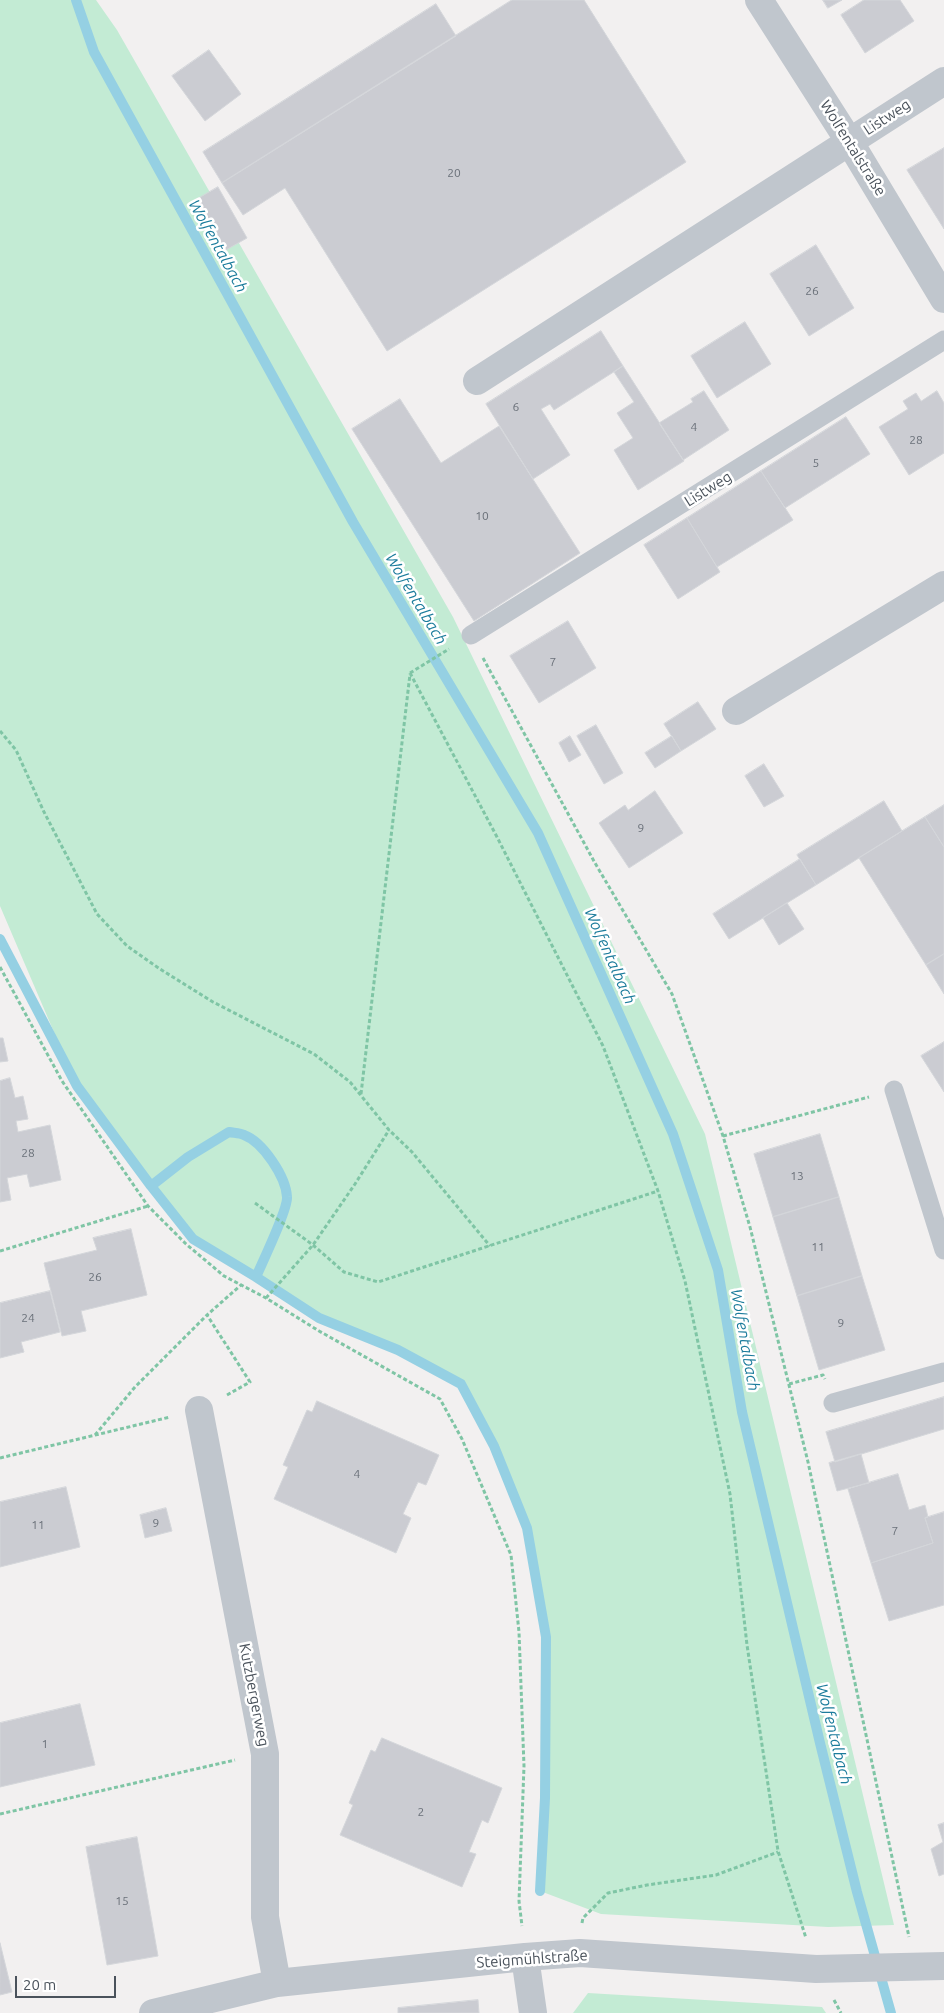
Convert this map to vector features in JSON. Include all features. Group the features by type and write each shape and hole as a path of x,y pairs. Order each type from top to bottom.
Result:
{"street":[{"name":"Wolfentalstraße","path":"759,0 849,141 944,299"},
{"name":"Listweg","path":"477,381 944,81"},
{"path":"736,711 944,585"},
{"name":"Kutzbergerweg","path":"199,1410 265,1754 265,1917 277,1983"},
{"name":"Steigmühlstraße","path":"154,2013 277,1983 525,1957 580,1954 816,1968 944,1966"},
{"path":"525,1957 534,2013"}],"lane":[{"name":"Listweg","path":"471,635 944,340"},
{"path":"894,1090 944,1250"},
{"path":"833,1403 944,1372"}],"path":[{"path":"410,673 471,635 595,863 672,994 723,1136 750,1227 789,1384 808,1462 859,1708 909,1934 911,1966"},
{"path":"361,1094 410,673"},
{"path":"410,673 497,837 603,1046 658,1191 685,1281 730,1494 747,1645 778,1852 816,1968"},
{"path":"0,731 16,750 44,812 97,914 127,946 214,1002 314,1054 350,1082 388,1130 412,1152 490,1246"},
{"path":"0,967 62,1081 148,1206 186,1244 224,1276 266,1298 319,1331 440,1399 462,1439 511,1555 520,1632 524,1766 519,1901 525,1957"},
{"path":"723,1136 894,1090"},
{"path":"266,1298 314,1245 388,1130"},
{"path":"255,1203 314,1245 344,1272 378,1282 658,1191"},
{"path":"0,1251 148,1206"},
{"path":"95,1435 134,1386 207,1315 241,1285"},
{"path":"0,1458 199,1410 250,1382 207,1315"},
{"path":"789,1384 823,1375"},
{"path":"0,1814 265,1754"},
{"path":"580,1954 583,1918 608,1893 647,1884 716,1875 778,1852"}],"green space":[{"path":"0,0 96,0 117,30 453,617 705,1134 894,1925 828,1927 601,1914 540,1891 545,1798 546,1637 527,1528 494,1447 461,1384 398,1350 319,1318 193,1239 77,1086 0,906"},
{"path":"588,1993 822,2007 826,2013 573,2013"}],"building":[{"path":"512,0 584,0 686,162 387,351 285,188 243,215 222,183"},
{"path":"823,0 842,0 828,8"},
{"path":"864,0 900,0 914,21 865,53 841,15"},
{"path":"436,4 456,36 222,183 203,152"},
{"path":"209,50 241,94 205,121 172,76"},
{"path":"944,148 944,229 907,170"},
{"path":"218,187 247,238 224,251 196,200"},
{"path":"816,245 854,308 809,336 770,274"},
{"path":"745,322 771,364 717,398 691,356"},
{"path":"601,331 623,366 554,410 550,404 541,409 570,455 533,479 486,404"},
{"path":"623,366 684,461 638,490 614,450 633,438 617,413 634,402 614,372"},
{"path":"704,391 729,430 683,460 659,423 693,402 691,399"},
{"path":"937,391 944,403 944,453 909,475 879,427 908,409 903,401 916,393 921,401"},
{"path":"400,399 441,463 499,426 580,553 474,621 352,429"},
{"path":"846,417 870,454 785,508 761,471"},
{"path":"761,471 793,520 717,567 687,518"},
{"path":"687,518 720,572 678,599 644,545"},
{"path":"568,621 596,668 539,703 510,656"},
{"path":"698,702 716,729 681,751 664,724"},
{"path":"596,725 623,773 604,784 577,736"},
{"path":"570,736 581,755 569,762 559,743"},
{"path":"672,736 681,751 655,768 645,753"},
{"path":"764,764 784,796 764,807 745,776"},
{"path":"655,791 683,833 629,868 599,823 625,805 628,810"},
{"path":"884,801 902,831 816,885 797,855"},
{"path":"944,805 944,847 925,817"},
{"path":"925,817 944,847 944,954 926,965 859,858"},
{"path":"800,859 816,885 729,939 713,914"},
{"path":"787,903 804,929 779,945 763,918"},
{"path":"944,954 944,994 926,965"},
{"path":"0,1038 3,1038 8,1061 0,1062"},
{"path":"944,1042 944,1092 921,1056"},
{"path":"10,1078 15,1098 23,1096 28,1119 16,1121 18,1132 50,1125 61,1180 30,1187 27,1174 7,1178 11,1200 0,1202 0,1081"},
{"path":"820,1134 839,1197 773,1217 754,1154"},
{"path":"839,1197 862,1276 797,1296 773,1217"},
{"path":"131,1229 147,1295 81,1311 86,1331 62,1336 44,1263 97,1250 93,1238"},
{"path":"862,1276 885,1350 819,1370 797,1296"},
{"path":"50,1291 60,1332 21,1342 24,1352 0,1358 0,1303"},
{"path":"944,1397 944,1429 835,1462 826,1432"},
{"path":"317,1401 439,1455 426,1485 418,1482 403,1514 411,1518 396,1553 274,1499 288,1467 283,1465 307,1410 312,1412"},
{"path":"861,1454 869,1483 837,1491 829,1463"},
{"path":"898,1474 909,1510 925,1505 928,1517 925,1518 933,1543 871,1563 848,1489"},
{"path":"66,1487 80,1547 0,1567 0,1502"},
{"path":"166,1508 172,1531 145,1538 140,1515"},
{"path":"944,1512 944,1605 889,1621 871,1563 933,1543 925,1518"},
{"path":"80,1704 95,1765 0,1787 0,1723"},
{"path":"382,1738 502,1788 488,1823 482,1820 469,1852 476,1854 462,1887 340,1835 353,1805 349,1803 371,1750 375,1752"},
{"path":"944,1823 944,1874 939,1876 931,1849 943,1842 938,1825"},
{"path":"137,1837 158,1956 107,1965 86,1847"},
{"path":"0,1943 12,1992 0,1995"},
{"path":"478,2000 479,2013 398,2013 398,2008"}],"waterway":[{"name":"Wolfentalbach","path":"76,0 94,52 353,522 538,833 673,1134 718,1270 742,1412 820,1743 857,1892 891,2013"},
{"path":"0,939 77,1086 193,1239 319,1318 398,1350 461,1384 494,1446 527,1528 546,1637 545,1798 540,1891"},
{"path":"151,1186 188,1157 229,1132 244,1135 259,1145 278,1170 283,1180 287,1197 279,1224 256,1277"}]}
